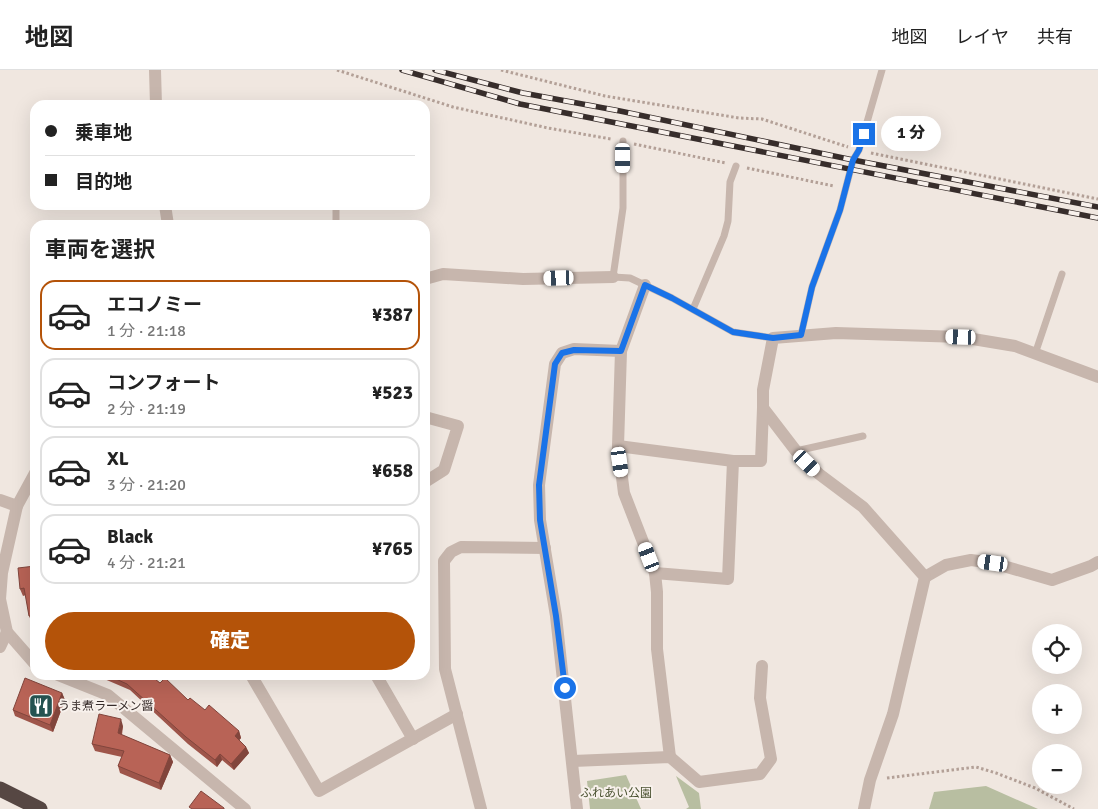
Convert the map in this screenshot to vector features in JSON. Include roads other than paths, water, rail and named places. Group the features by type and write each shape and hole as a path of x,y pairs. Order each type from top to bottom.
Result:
{"highway":[{"path":"0,789 40,809"}],"street":[{"path":"155,70 156,100"},
{"path":"430,278 443,274 524,279 613,277"},
{"path":"645,285 621,351 618,446 624,493 655,573 657,648 670,757 699,782 760,774 771,759 760,698 762,666"},
{"path":"618,446 733,460 761,461 763,390 773,338 836,333 961,337 1015,346 1098,377"},
{"path":"577,809 556,616 540,520 539,485 555,364 562,353 574,350 621,351"},
{"path":"763,408 796,451 819,474 863,507 925,577"},
{"path":"430,418 458,426 444,470 430,479"},
{"path":"655,573 728,579 733,460"},
{"path":"30,482 17,506 2,572 0,599 7,632 30,658"},
{"path":"0,500 17,506"},
{"path":"481,809 445,669 444,561 451,552 461,547 545,548"},
{"path":"864,809 870,780 893,714 925,577 946,565 971,560 993,563 1052,580 1098,562"},
{"path":"0,647 7,632"},
{"path":"70,680 108,695 244,809"},
{"path":"254,680 319,791 457,714"},
{"path":"379,680 412,739"},
{"path":"573,761 670,757"}],"lane":[{"path":"801,335 812,287 846,188 853,160 859,150 882,70"},
{"path":"623,141 623,208 613,277 630,278 693,309 733,332 773,338"},
{"path":"693,309 724,236 728,221 730,182 736,166"},
{"path":"1035,354 1062,274"},
{"path":"796,451 863,436"}],"railway":[{"path":"402,70 520,104 1098,218"},
{"path":"435,70 523,93 620,111 853,160 1098,207"}],"place":[{"name":"うま煮ラーメン醤","path":"41,706"}],"park label":[{"name":"ふれあい公園","path":"616,793"}]}
